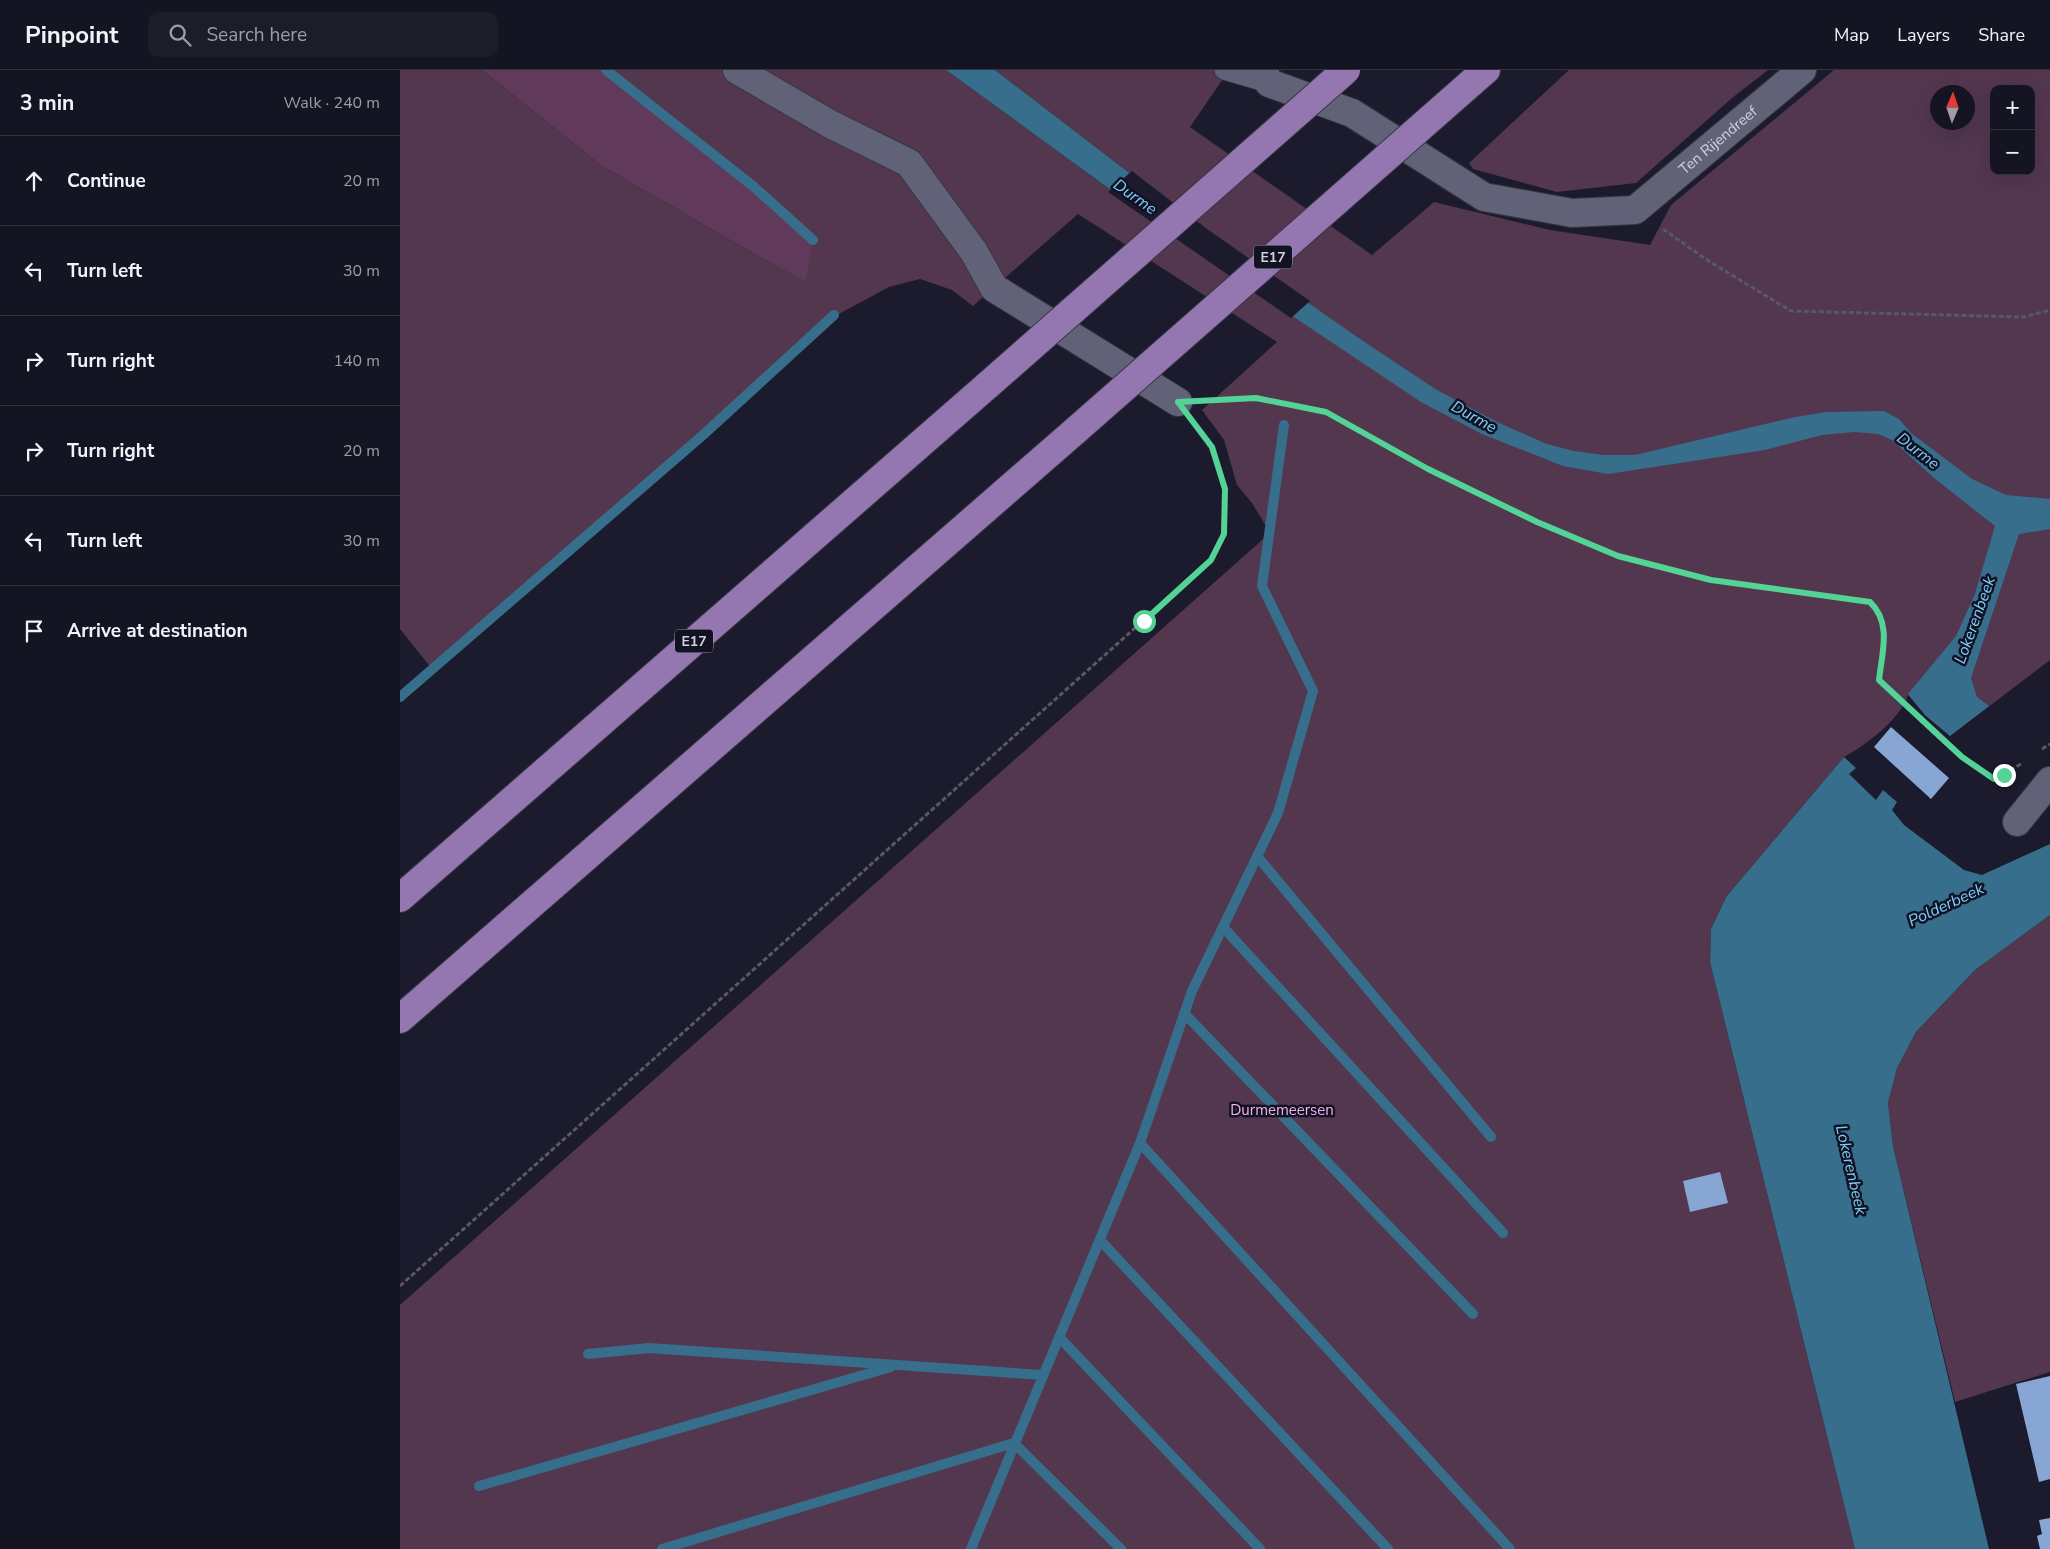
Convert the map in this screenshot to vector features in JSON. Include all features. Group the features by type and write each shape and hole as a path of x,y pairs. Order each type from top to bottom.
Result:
{"highway":[{"name":"E17","path":"400,898 1346,70"},
{"name":"E17","path":"400,1019 1478,77"}],"street":[{"path":"737,70 830,124 909,163 974,252 994,288 1178,402"},
{"name":"Ten Rijendreef","path":"1635,210 1802,70"},
{"path":"1266,77 1352,113 1484,197 1572,213 1635,210"},
{"path":"2017,822 2050,781"}],"lane":[{"path":"1224,70 1266,77"}],"path":[{"path":"1635,210 1707,260 1791,311 2024,317 2050,310"},
{"path":"1178,402 1256,398 1326,412 1444,477 1537,522 1618,556 1711,580 1870,602 1880,611 1885,628 1879,680 1962,757 1994,779 2004,775 2026,760"},
{"path":"400,1286 1211,560 1224,534 1225,489 1212,447 1178,402"},
{"path":"2041,750 2050,744"}],"green space":[{"name":"Durmemeersen","path":"400,70 482,70 602,166 758,256 806,280 812,240 753,186 606,70 946,70 1188,246 1205,231 995,70 1229,70 1190,127 1372,255 1434,202 1550,230 1650,245 1671,205 1834,70 2050,70 2050,660 1950,736 1925,715 1908,695 1904,705 1890,723 1872,739 1844,757 1726,897 1711,929 1710,962 1855,1549 400,1549 400,1305 1270,533 1252,503 1237,485 1224,440 1202,410 1277,342 1078,214 973,306 952,290 920,279 889,287 835,316 703,435 432,669 400,629"},
{"path":"1569,70 1768,70 1732,98 1636,183 1557,192 1473,169 1469,163"},
{"path":"2050,915 2050,1372 1955,1402 1893,1146 1888,1103 1897,1068 1916,1032 1975,970"}],"shaded area":[{"path":"482,70 606,70 753,186 813,240 806,281 758,256 602,166"}],"water":[{"path":"946,70 995,70 1205,231 1363,341 1437,390 1499,423 1547,444 1574,451 1604,455 1635,455 1795,417 1827,412 1884,411 1899,419 1911,433 1972,479 2006,495 2050,499 2050,529 2019,534 1971,678 1977,697 1989,706 1950,736 1925,715 1908,694 1956,636 1975,594 1995,526 1934,478 1892,440 1878,434 1854,432 1822,435 1765,450 1608,474 1563,466 1482,434 1421,402 1188,246"},
{"path":"1844,757 1856,768 1849,774 1876,800 1883,790 1897,802 1892,810 1904,825 1964,870 1982,875 2050,844 2050,915 1975,970 1916,1032 1897,1068 1888,1103 1893,1146 1989,1549 1855,1549 1710,962 1711,929 1726,897"}],"pier":[{"path":"1132,171 1207,229 1310,301 1291,318 1108,192"}],"building":[{"path":"1891,727 1949,778 1931,799 1874,747"},
{"path":"1720,1172 1728,1203 1690,1212 1683,1181"},
{"path":"2050,1376 2050,1479 2039,1482 2016,1384"},
{"path":"2050,1518 2050,1549 2040,1549 2037,1536 2042,1534 2039,1520"}],"waterway":[{"path":"606,70 753,186 813,240"},
{"path":"400,697 703,435 834,315"},
{"path":"1284,425 1262,586 1313,691 1278,813 1192,991 1140,1143 1510,1549"},
{"path":"1257,856 1491,1137"},
{"path":"1223,927 1503,1233"},
{"path":"1184,1013 1473,1314"},
{"path":"971,1549 1140,1143"},
{"path":"1100,1240 1388,1549"},
{"path":"1059,1337 1260,1549"},
{"path":"588,1354 649,1348 1043,1375"},
{"path":"479,1486 891,1367"},
{"path":"662,1549 1014,1443 1121,1549"}],"route":[{"path":"1144,621 1211,560 1224,534 1225,489 1212,447 1178,402 1256,398 1326,412 1428,469 1537,522 1618,556 1711,580 1870,602 1880,611 1885,628 1879,680 1962,757 1994,779 2004,775"}],"water label":[{"name":"Durme","path":"1135,197"},
{"name":"Durme","path":"1474,417"},
{"name":"Durme","path":"1918,451"},
{"name":"Lokerenbeek","path":"1975,620"},
{"name":"Polderbeek","path":"1946,905"},
{"name":"Lokerenbeek","path":"1851,1170"}]}
